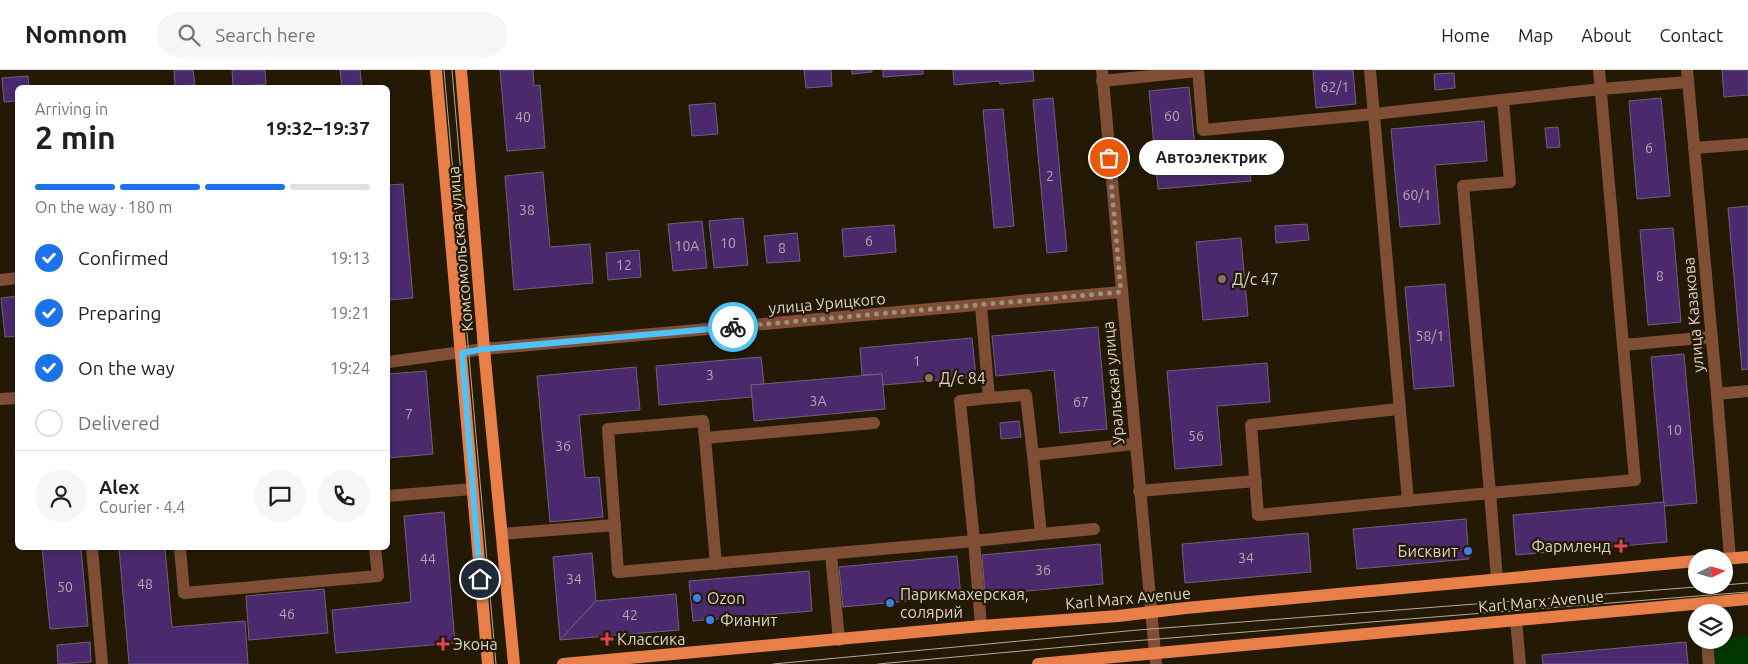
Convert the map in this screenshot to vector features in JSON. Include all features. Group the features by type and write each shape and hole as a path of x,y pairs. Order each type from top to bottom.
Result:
{"main road":[{"name":"Комсомольская улица","path":"436,70 488,664"},
{"name":"Комсомольская улица","path":"461,70 484,349 514,664"},
{"path":"1733,558 1748,557"},
{"name":"Karl Marx Avenue","path":"563,664 1688,562"},
{"name":"Karl Marx Avenue","path":"1724,604 1748,599"},
{"name":"Karl Marx Avenue","path":"1038,664 1155,659 1516,620 1688,609"}],"street":[{"path":"1370,70 1398,409 1408,501"},
{"path":"1398,409 1251,425 1258,515 1635,480 1599,70"},
{"path":"1102,76 1198,71 1203,130 1503,101 1601,90 1688,76"},
{"name":"Уральская улица","path":"1102,76 1155,659"},
{"name":"улица Казакова","path":"1688,76 1717,394 1726,549"},
{"path":"1497,580 1463,186 1510,182 1503,101"},
{"path":"1694,148 1748,144"},
{"path":"0,280 15,278"},
{"name":"улица Урицкого","path":"390,362 484,349 1121,292"},
{"path":"981,306 989,398"},
{"path":"1623,345 1712,337"},
{"path":"1717,394 1748,391"},
{"path":"981,626 960,401 1026,395 1041,534"},
{"path":"0,399 15,398"},
{"path":"716,564 703,421 608,429 618,572 716,564 831,554 1094,529"},
{"path":"705,438 874,423"},
{"path":"1033,455 1134,444"},
{"path":"1139,491 1256,481"},
{"path":"390,496 472,489"},
{"path":"502,534 615,525"},
{"path":"92,550 102,664"},
{"path":"180,550 184,593 378,576 375,550"},
{"path":"831,554 839,640"},
{"path":"1516,620 1520,664"},
{"path":"1708,649 1709,664"}],"green space":[{"path":"1748,636 1748,664 1702,664 1701,649 1733,649 1733,637"}],"building":[{"path":"174,70 193,70 195,85 175,85"},
{"path":"232,70 265,70 266,84 233,85"},
{"path":"340,70 360,70 362,85 342,85"},
{"path":"500,70 533,70 534,86 540,85 545,148 507,151"},
{"path":"804,70 831,70 832,86 806,88"},
{"path":"852,70 872,70 872,72 852,74"},
{"path":"883,70 923,70 923,74 883,77"},
{"path":"953,70 1033,70 1034,81 1000,84 999,81 954,85"},
{"path":"1313,70 1353,70 1356,104 1316,108"},
{"path":"1722,70 1748,70 1748,95 1724,97"},
{"path":"1454,73 1455,88 1435,90 1434,74"},
{"path":"28,76 29,85 15,85 15,101 4,102 2,78"},
{"path":"1189,87 1195,147 1247,142 1251,181 1158,189 1149,91"},
{"path":"1053,98 1067,251 1047,253 1033,100"},
{"path":"1661,98 1670,196 1637,199 1629,101"},
{"path":"715,103 718,134 692,136 689,105"},
{"path":"1003,109 1014,226 994,228 983,110"},
{"path":"1484,121 1487,161 1435,165 1440,224 1400,227 1391,129"},
{"path":"1558,127 1560,147 1547,148 1545,128"},
{"path":"543,172 550,247 590,244 593,283 514,290 505,176"},
{"path":"403,184 413,298 390,300 390,185"},
{"path":"1748,206 1748,369 1742,370 1728,208"},
{"path":"743,218 748,265 714,268 709,221"},
{"path":"702,221 707,268 673,271 668,224"},
{"path":"1307,224 1309,240 1276,243 1275,226"},
{"path":"894,225 896,252 844,257 842,229"},
{"path":"1673,228 1681,322 1648,325 1640,230"},
{"path":"797,233 800,261 767,263 764,236"},
{"name":"Д/с 47","path":"1241,238 1248,316 1203,320 1196,242"},
{"path":"639,250 641,277 608,280 606,253"},
{"path":"1445,284 1454,386 1414,389 1405,287"},
{"path":"15,296 15,336 5,337 1,298"},
{"path":"1098,327 1107,429 1060,433 1054,370 996,376 992,336"},
{"path":"972,338 976,377 883,385 882,374 862,375 860,348"},
{"path":"1684,354 1697,503 1664,506 1651,357"},
{"path":"761,357 764,384 751,385 752,397 659,405 656,366"},
{"path":"1267,363 1270,402 1217,406 1222,465 1175,469 1167,371"},
{"path":"636,367 640,410 579,415 585,478 599,477 603,517 550,522 537,376"},
{"path":"426,371 433,454 390,458 390,374"},
{"path":"882,374 885,409 754,421 751,385"},
{"path":"1019,421 1021,437 1001,439 1000,423"},
{"path":"1664,502 1667,542 1516,555 1513,515"},
{"path":"444,512 455,643 336,653 332,610 411,602 404,516"},
{"path":"1466,519 1469,559 1357,569 1353,529"},
{"path":"1308,533 1311,572 1185,583 1182,544"},
{"path":"1100,544 1103,584 985,595 982,555"},
{"path":"42,550 81,550 88,626 50,629"},
{"path":"119,550 165,550 172,627 245,621 248,664 129,664"},
{"path":"592,553 596,601 560,640 553,557"},
{"path":"957,556 961,596 843,607 839,567"},
{"path":"809,571 812,611 693,621 689,581"},
{"path":"324,589 328,633 249,640 246,596"},
{"path":"676,594 679,630 560,640 596,601"},
{"path":"90,642 91,662 58,664 57,645"},
{"path":"1686,642 1688,664 1543,664 1542,655"}],"tram line":[{"path":"444,70 496,664"},
{"path":"452,70 464,211"},
{"path":"1733,584 1748,583"},
{"path":"773,664 1138,630 1688,588"},
{"path":"878,664 1120,642 1748,592"}],"way so far":[{"path":"733,327 1121,292 1109,158"}],"place":[{"name":"Автоэлектрик","path":"1109,158"},
{"name":"Д/с 47","path":"1222,279"},
{"name":"Д/с 84","path":"929,378"},
{"name":"Фармленд","path":"1621,546"},
{"name":"Бисквит","path":"1468,551"},
{"name":"Ozon","path":"697,598"},
{"name":"Парикмахерская, солярий","path":"890,603"},
{"name":"Фианит","path":"710,620"},
{"name":"Классика","path":"607,639"},
{"name":"Экона","path":"443,644"}],"route":[{"path":"480,579 462,353 484,349 733,327"}]}
